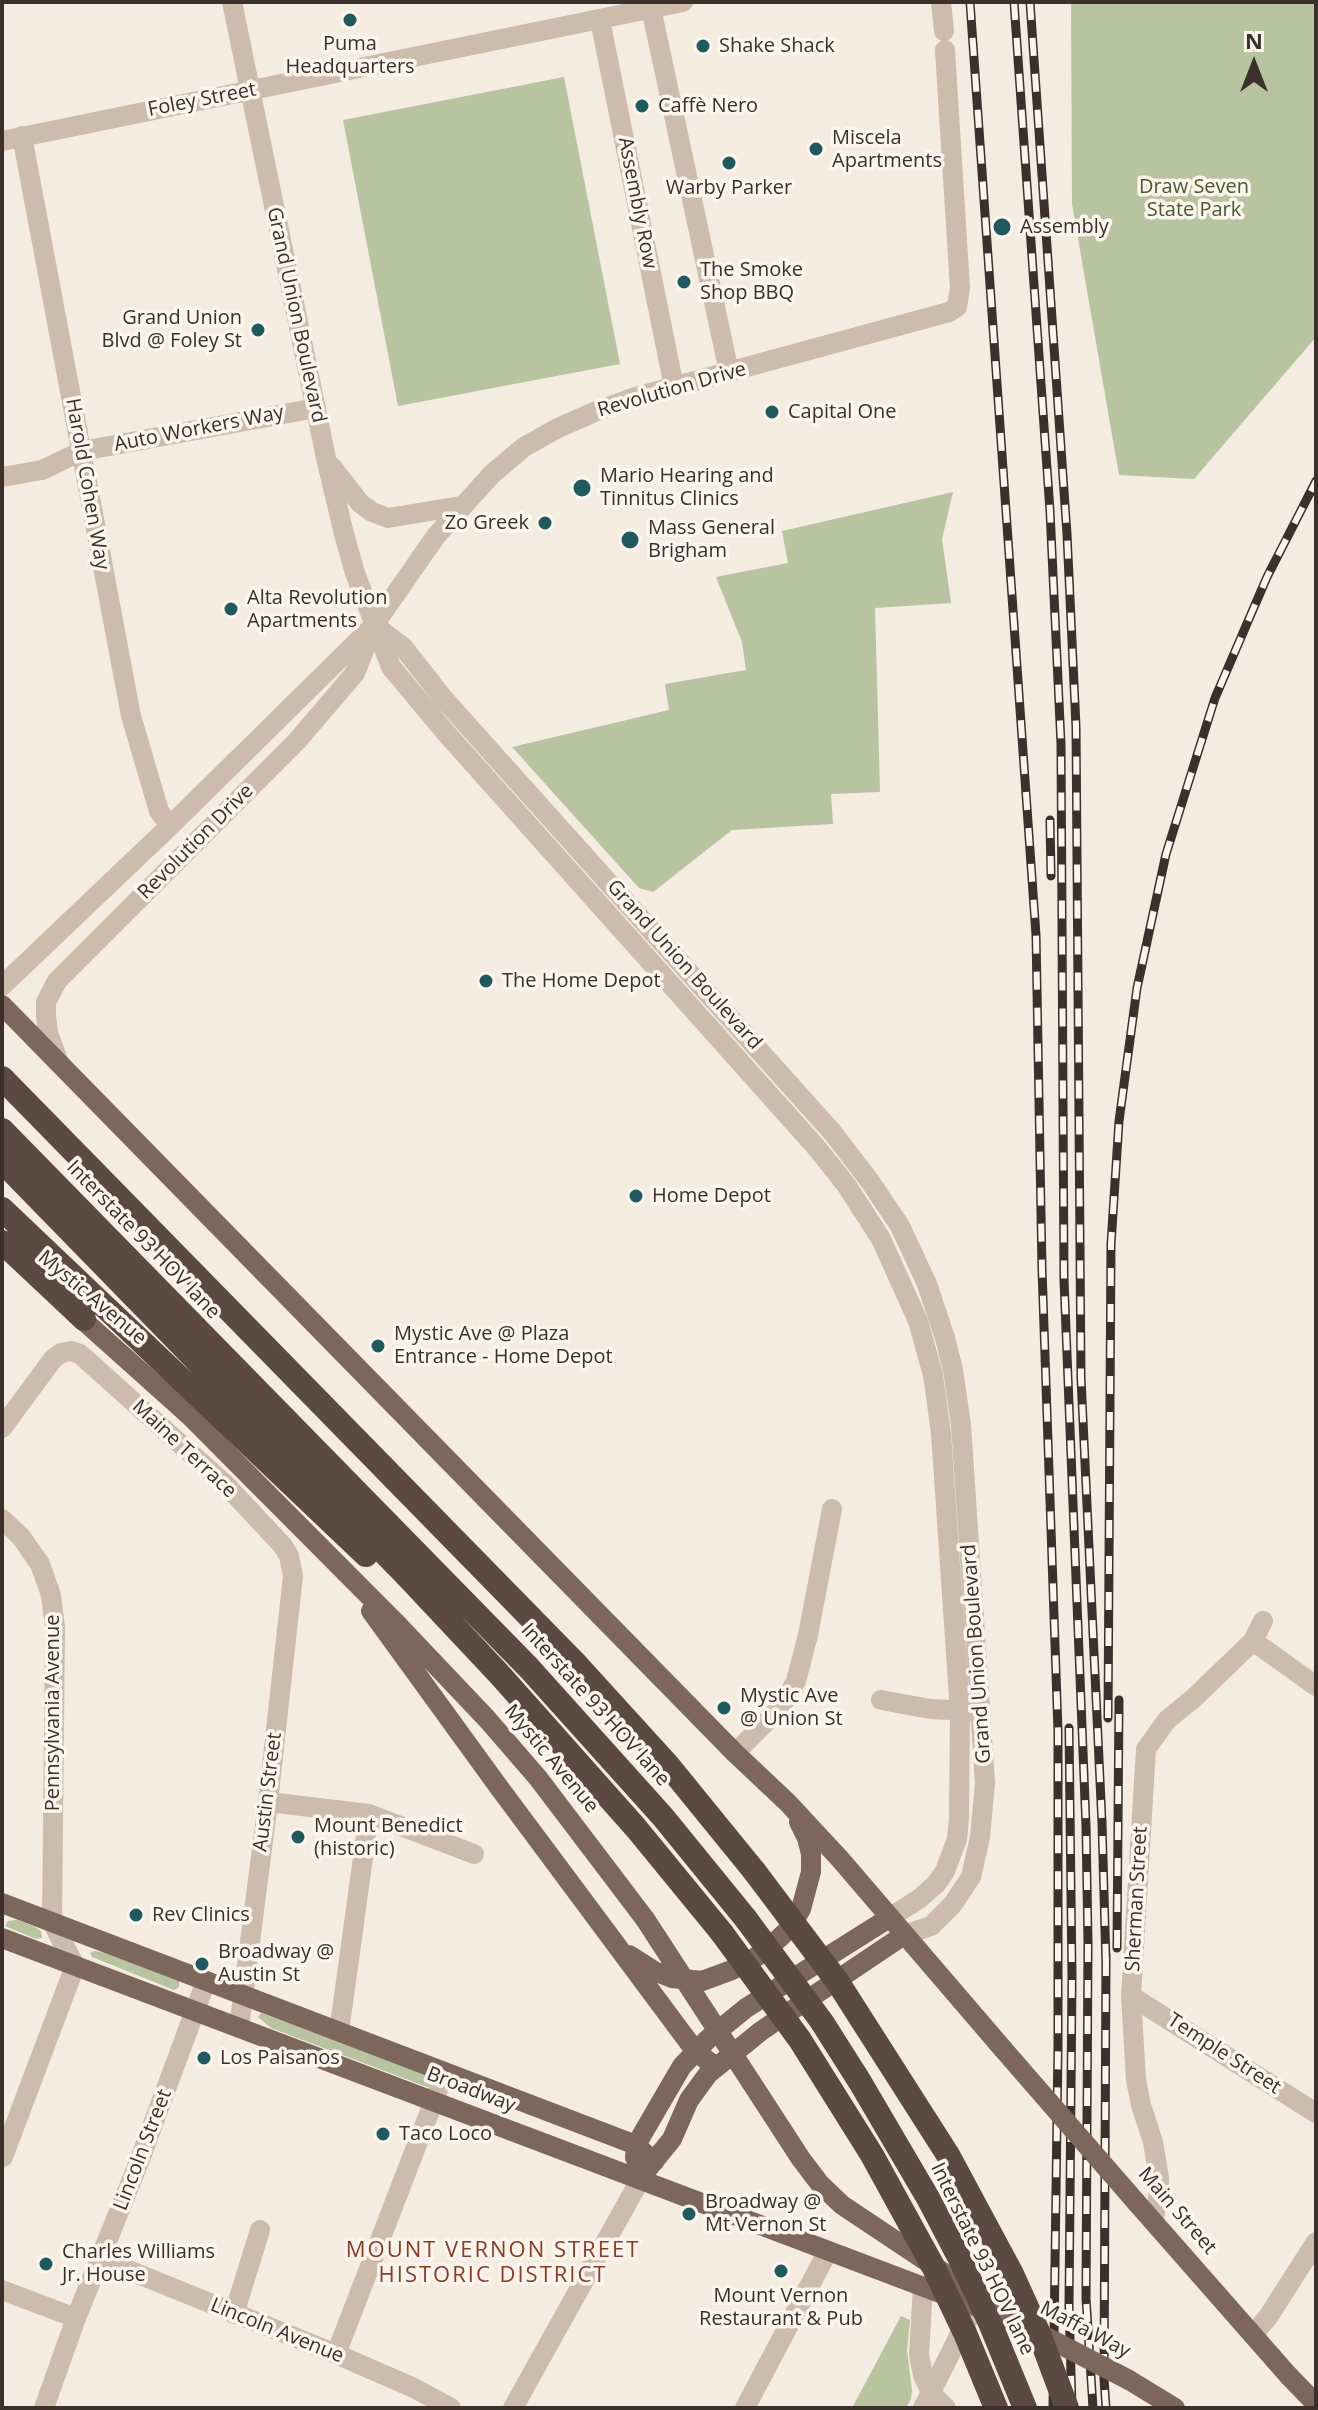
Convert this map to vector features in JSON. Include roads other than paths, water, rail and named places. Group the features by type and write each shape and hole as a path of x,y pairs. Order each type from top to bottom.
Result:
{"highway":[{"path":"2,1078 577,1665 668,1765 755,1872 837,1981 948,2155 1012,2274 1067,2408"},
{"name":"Interstate 93 HOV lane","path":"2,1130 529,1668 628,1776 746,1919 829,2034 928,2198 972,2285 1025,2408"},
{"path":"2,1161 409,1578 547,1726 722,1933 800,2040 872,2155 934,2268 996,2408"},
{"path":"2,1209 547,1726"},
{"path":"2,1242 84,1319"}],"main road":[{"path":"2,1005 735,1753 788,1803 904,1935 761,2031 708,2074 689,2100 672,2139 637,2179"},
{"name":"Mystic Avenue","path":"2,1255 84,1319 189,1415 342,1567 514,1750 587,1840 645,1919 820,2184 842,2205 1019,2323"},
{"path":"342,1567 395,1646 696,2052 712,2064 720,2064"},
{"path":"616,1946 654,1971 672,1978 702,1981 732,1970 774,1943 790,1928 801,1909 811,1872 807,1838 788,1803"},
{"name":"Broadway","path":"2,1903 636,2145 654,2162"},
{"path":"637,2179 636,2145 682,2066 746,2008 889,1918"},
{"name":"Main Street","path":"904,1935 1316,2404"},
{"name":"Broadway","path":"2,1938 923,2286"},
{"name":"Maffa Way","path":"923,2286 1019,2323 1129,2380 1175,2408"}],"street":[{"name":"Grand Union Boulevard","path":"232,2 326,458 351,559 391,667 816,1147 847,1186 881,1239 908,1297 925,1345 938,1403 941,1433 960,1712 959,1818 952,1855 936,1884 889,1918"},
{"name":"Foley Street","path":"12,138 600,20 637,8 683,2"},
{"name":"Revolution Drive","path":"2,986 374,625 436,536 461,506 524,447 599,410 949,312 957,307 960,288 941,2"},
{"path":"637,8 729,372"},
{"name":"Assembly Row","path":"600,20 674,387"},
{"name":"Harold Cohen Way","path":"12,138 82,451 131,716 159,811 170,826"},
{"name":"Auto Workers Way","path":"2,477 42,470 82,451 316,408"},
{"path":"326,458 360,503 388,518 461,506"},
{"name":"Grand Union Boulevard","path":"374,625 403,647 443,698 833,1133 900,1226 927,1284 945,1338 961,1425 985,1783 976,1860 971,1877 953,1904 931,1926 904,1935"},
{"name":"Revolution Drive","path":"59,1063 52,1047 46,1016 46,1002 57,981 317,719 355,673 374,625"},
{"path":"925,1345 945,1338"},
{"name":"Maine Terrace","path":"2,1428 53,1359 71,1351 80,1354 226,1485 289,1556"},
{"path":"735,1753 773,1715 796,1681 832,1509"},
{"name":"Pennsylvania Avenue","path":"2,1519 21,1537 40,1564 51,1595 55,1628 52,1922"},
{"name":"Austin Street","path":"239,2028 293,1576 289,1556"},
{"name":"Sherman Street","path":"1153,2221 1159,2178 1136,2080 1131,1996 1146,1749 1167,1720 1253,1641 1263,1621"},
{"path":"1253,1641 1316,1686"},
{"path":"881,1700 930,1709 981,1711"},
{"path":"268,1802 369,1814 474,1854"},
{"path":"339,2032 369,1814"},
{"path":"3,2157 75,1966 52,1922"},
{"name":"Lincoln Street","path":"44,2408 206,1981"},
{"name":"Temple Street","path":"1131,1996 1316,2113"},
{"path":"336,2354 445,2072"},
{"path":"513,2408 637,2179"},
{"path":"234,2314 260,2230"},
{"path":"1253,2335 1316,2242"},
{"path":"745,2408 828,2251"},
{"name":"Lincoln Avenue","path":"101,2259 336,2354 451,2408"},
{"path":"923,2286 919,2355 927,2400"},
{"path":"2,2290 76,2318"},
{"path":"927,2400 966,2322 981,2308"},
{"path":"927,2400 946,2408"}],"railway":[{"path":"970,2 1036,935 1042,1269 1058,1731 1053,2408"},
{"path":"1014,2 1050,511 1061,744 1064,1280 1086,1826 1086,2298 1093,2408"},
{"path":"1030,2 1067,534 1076,727 1081,1378 1106,1965"},
{"path":"1108,1718 1111,1244 1119,1121 1137,988 1166,854 1215,698 1267,577 1316,481"},
{"path":"1050,820 1051,876"},
{"path":"1117,1948 1119,1700"},
{"path":"1069,1728 1072,1978 1069,2305 1072,2408"},
{"path":"1106,1954 1106,2408"}],"place":[{"name":"Puma Headquarters","path":"350,20"},
{"name":"Shake Shack","path":"703,46"},
{"name":"Caffè Nero","path":"642,106"},
{"name":"Miscela Apartments","path":"816,149"},
{"name":"Warby Parker","path":"729,163"},
{"name":"Assembly","path":"1002,227"},
{"name":"The Smoke Shop BBQ","path":"684,282"},
{"name":"Grand Union Blvd @ Foley St","path":"258,330"},
{"name":"Capital One","path":"772,412"},
{"name":"Mario Hearing and Tinnitus Clinics","path":"582,488"},
{"name":"Zo Greek","path":"545,523"},
{"name":"Mass General Brigham","path":"630,540"},
{"name":"Alta Revolution Apartments","path":"231,609"},
{"name":"The Home Depot","path":"486,981"},
{"name":"Home Depot","path":"636,1196"},
{"name":"Mystic Ave @ Plaza Entrance - Home Depot","path":"378,1346"},
{"name":"Mystic Ave @ Union St","path":"724,1708"},
{"name":"Mount Benedict (historic)","path":"298,1837"},
{"name":"Rev Clinics","path":"136,1915"},
{"name":"Broadway @ Austin St","path":"202,1964"},
{"name":"Los Paisanos","path":"204,2058"},
{"name":"Taco Loco","path":"383,2134"},
{"name":"Broadway @ Mt Vernon St","path":"689,2214"},
{"name":"Charles Williams Jr. House","path":"46,2264"},
{"name":"Mount Vernon Restaurant & Pub","path":"781,2271"}],"district":[{"name":"MOUNT VERNON STREET HISTORIC DISTRICT","path":"493,2264"}],"park label":[{"name":"Draw Seven State Park","path":"1194,198"}]}
